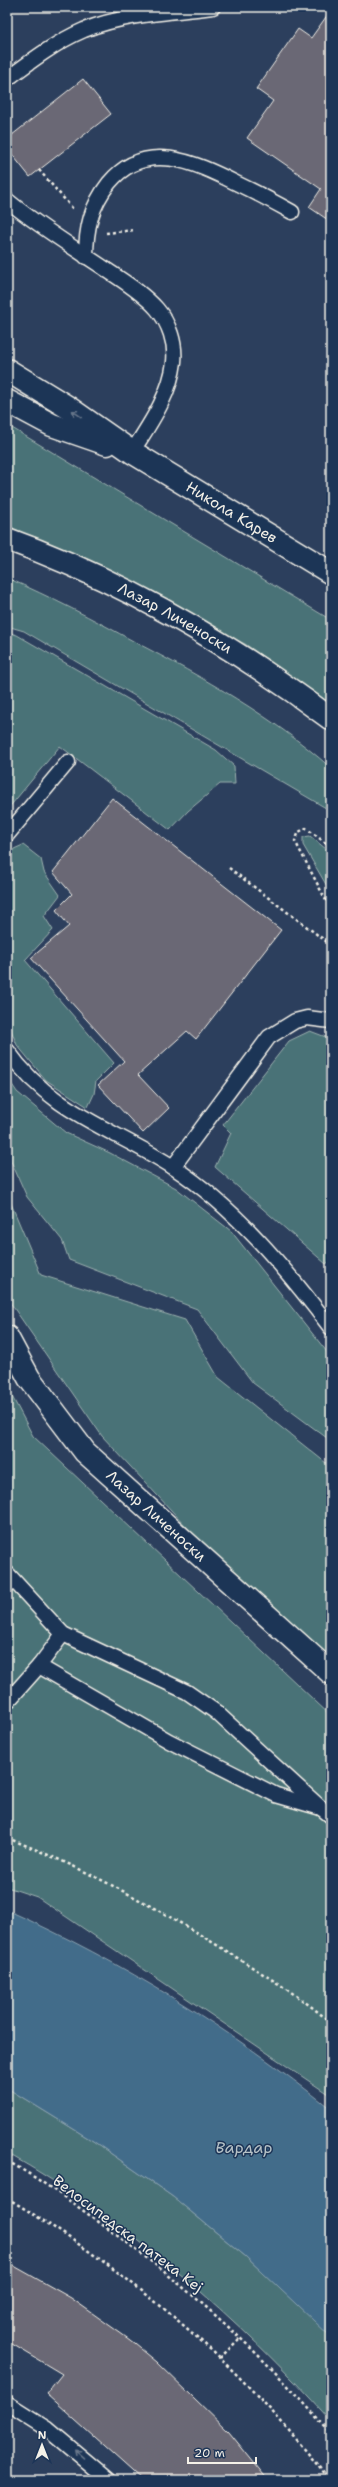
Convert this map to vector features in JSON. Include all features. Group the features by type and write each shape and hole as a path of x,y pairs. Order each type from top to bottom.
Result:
{"street":[{"name":"Никола Карев","path":"7,370 69,408 132,452 331,573"},
{"name":"Никола Карев","path":"7,401 52,425 132,452"},
{"name":"Лазар Личеноски","path":"7,539 52,555 141,598 216,640 275,677 331,718"},
{"name":"Лазар Личеноски","path":"7,1337 29,1378 85,1452 331,1673"}],"lane":[{"path":"7,77 66,39 85,30 125,19 213,7"},
{"path":"86,257 89,220 98,200 114,178 123,170 146,159 161,157 194,163 292,212"},
{"path":"7,200 33,221 147,299 164,319 173,340 174,362 168,386 158,411 132,452"},
{"path":"7,835 68,762"},
{"path":"173,1167 269,1037 296,1021 307,1018 331,1021"},
{"path":"7,1050 26,1073 73,1113 173,1167 203,1190 265,1248 331,1328"},
{"path":"7,1573 63,1634 187,1692 216,1712 326,1812"},
{"path":"7,1702 39,1666 63,1634"},
{"path":"39,1666 169,1741 276,1795 326,1812"},
{"path":"7,2403 48,2429 109,2480"}],"path":[{"path":"39,170 73,209"},
{"path":"106,233 135,230"},
{"path":"331,847 306,828 299,832 295,841 331,910"},
{"path":"229,868 331,945"},
{"path":"7,1838 59,1858 182,1922 307,2002 331,2023"},
{"name":"Велосипедска патека Кеј","path":"7,2161 86,2213 168,2273 241,2337 282,2378 331,2434"},
{"path":"7,2198 81,2245 133,2283 220,2358 258,2395 308,2452 329,2480"},
{"path":"220,2358 241,2337"}],"green space":[{"path":"7,425 331,620 331,704 245,644 7,525"},
{"path":"7,578 72,608 212,684 285,731 331,768 331,811 24,631 7,626"},
{"path":"7,632 17,635 216,750 234,766 235,784 220,784 188,811 170,830 60,746 7,810"},
{"path":"310,836 331,853 331,893 303,845 303,837"},
{"path":"23,845 41,859 44,872 60,895 44,916 53,930 25,960 114,1063 96,1081 94,1094 88,1107 46,1080 17,1045 7,1020 7,861 14,849"},
{"path":"310,1031 331,1039 331,1260 326,1264 215,1167 231,1133 223,1125 289,1041"},
{"path":"7,1077 17,1092 66,1133 110,1153 176,1188 231,1231 331,1357 331,1441 253,1383 197,1309 69,1260 62,1240 27,1197 7,1152"},
{"path":"7,1194 41,1275 185,1320 218,1377 331,1467 331,1661 226,1569 102,1436 7,1298"},
{"path":"7,1387 33,1436 331,1716 331,2096 37,1897 7,1887"},
{"path":"7,2088 93,2141 173,2197 245,2256 326,2331 331,2337 331,2421 258,2345 180,2274 139,2241 96,2210 52,2180 7,2153"}],"water":[{"name":"Вардар","path":"7,1910 93,1952 175,1999 255,2052 331,2109 331,2337 245,2256 173,2197 93,2141 7,2088"}],"building":[{"path":"331,10 331,222 309,207 321,189 247,138 273,101 256,89 298,29 311,38"},
{"path":"83,79 111,114 30,177 7,148 7,139"},
{"path":"112,798 281,930 196,1039 187,1031 138,1075 169,1108 143,1133 98,1085 124,1061 31,958 69,926 56,910 72,894 53,872"},
{"path":"7,2262 71,2298 130,2340 157,2362 229,2432 268,2480 142,2480 46,2394 62,2374 7,2341"}]}
